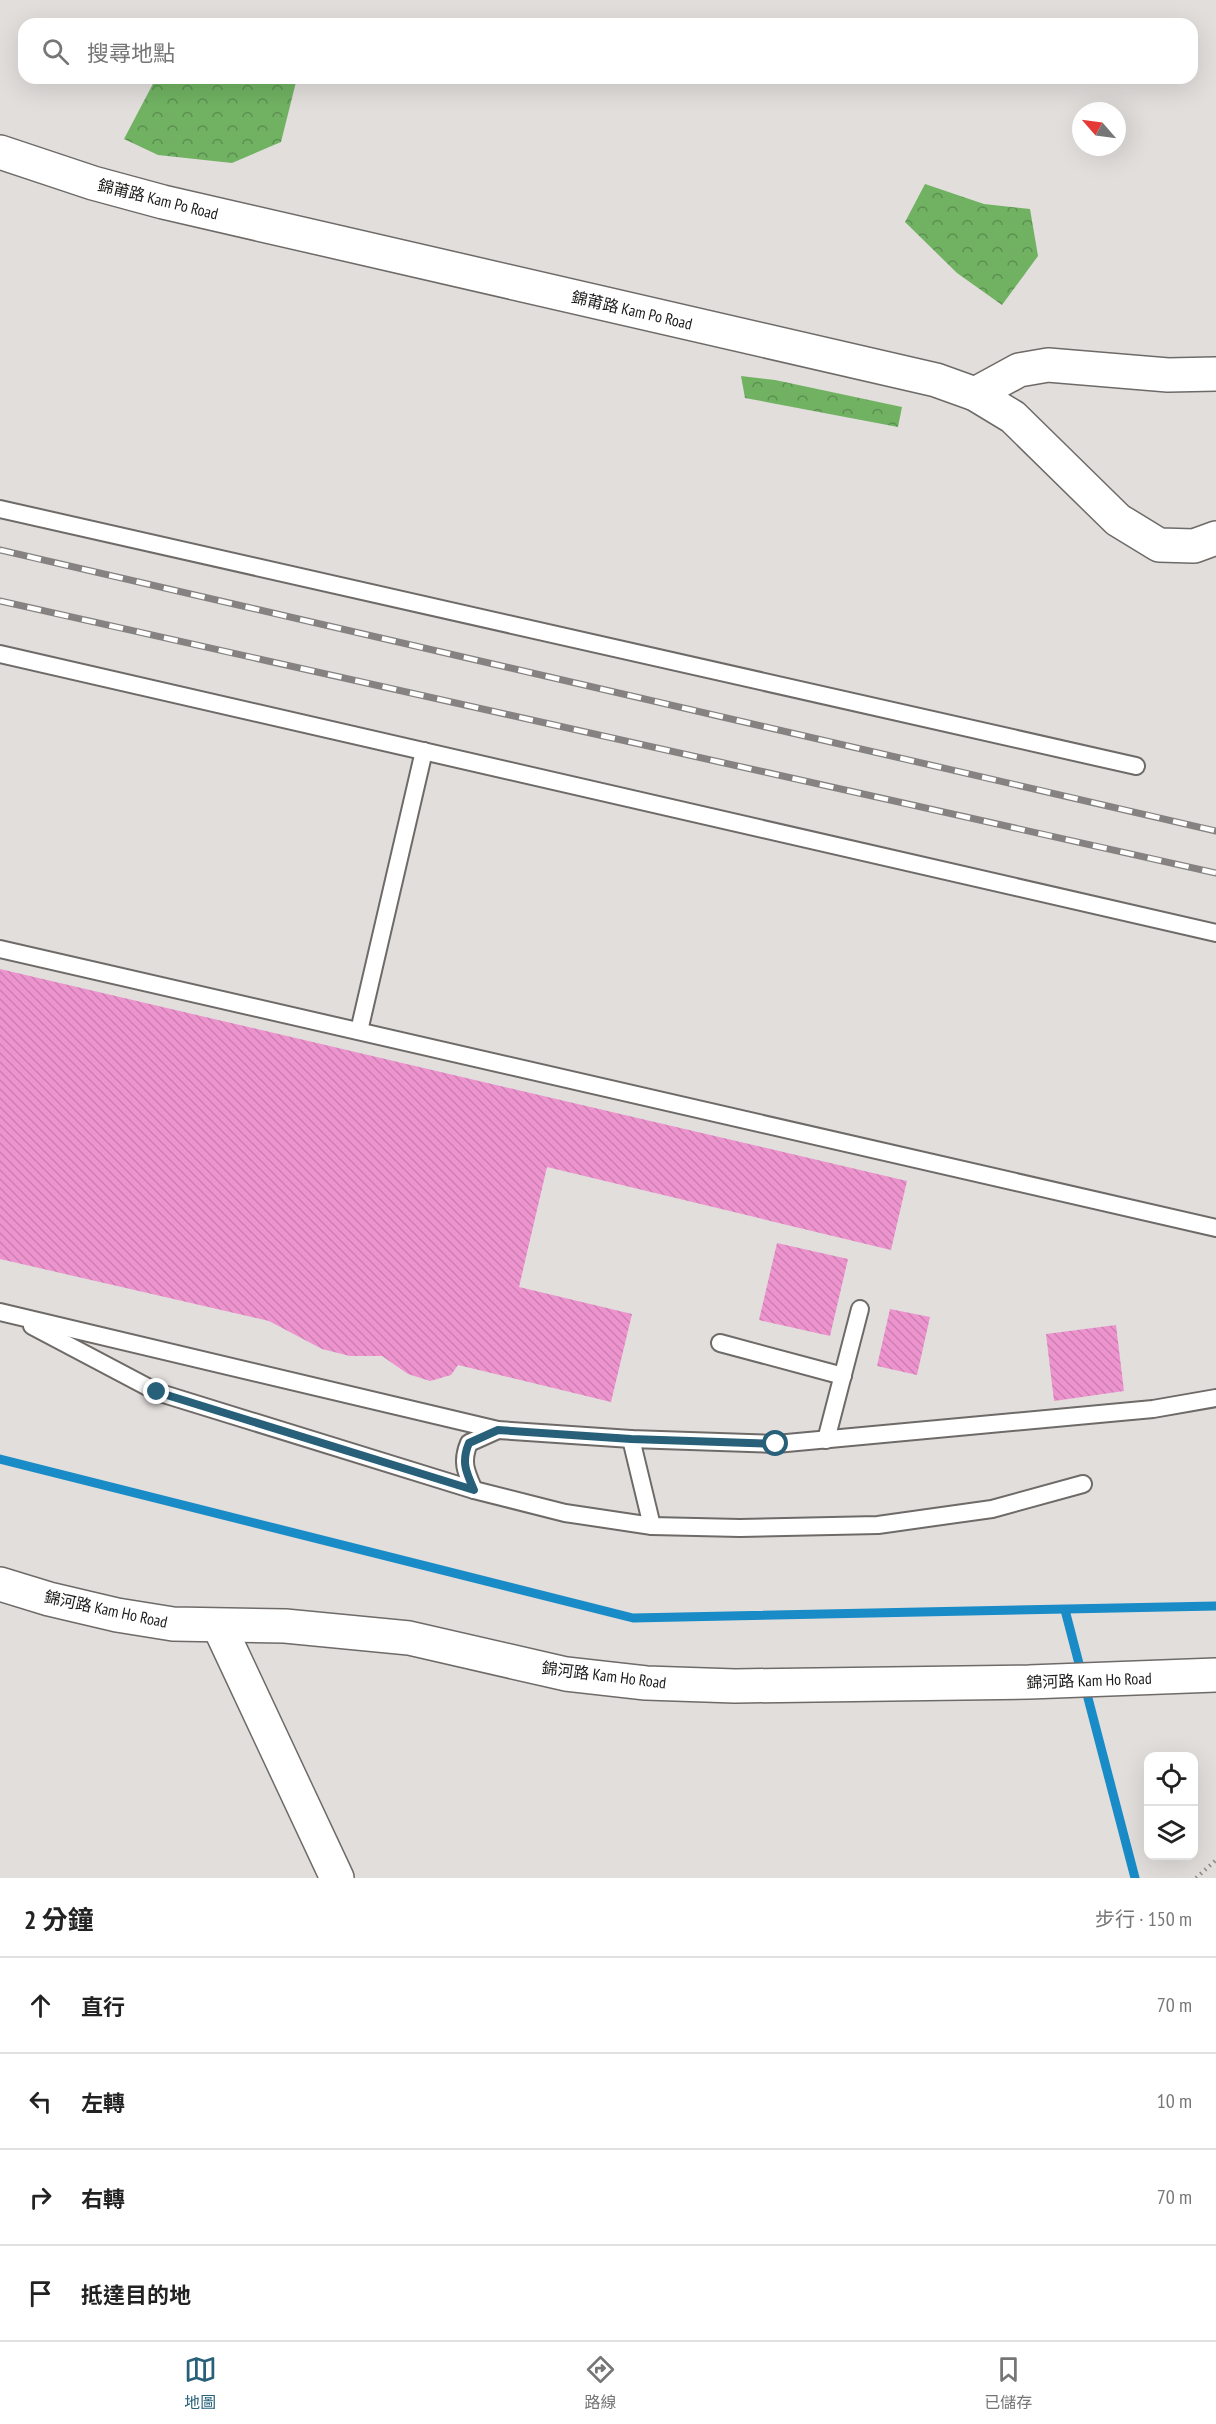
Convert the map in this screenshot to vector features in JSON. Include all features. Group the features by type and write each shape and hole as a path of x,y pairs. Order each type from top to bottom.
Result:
{"street":[{"name":"錦莆路 Kam Po Road","path":"0,152 82,180 163,202 936,380 975,394 1013,417 1118,520 1159,545 1194,546 1216,538"},
{"path":"975,394 1019,370 1048,365 1168,375 1216,374"},
{"name":"錦河路 Kam Ho Road","path":"0,1584 117,1615 173,1624 295,1627 409,1638 566,1674 646,1683 735,1686 1029,1682 1216,1675"},
{"path":"219,1626 337,1878"}],"lane":[{"path":"0,509 1136,766"},
{"path":"0,654 1216,933"},
{"path":"359,1031 424,751"},
{"path":"0,949 1216,1228"},
{"path":"826,1440 860,1308"},
{"path":"5,1313 498,1430 631,1439 776,1444 1153,1409 1216,1398"},
{"path":"5,1313 157,1392 474,1490 565,1513 652,1526 740,1528 878,1525 992,1509 1083,1484"},
{"path":"720,1343 843,1376"},
{"path":"474,1490 464,1467 464,1455 469,1443 498,1430"},
{"path":"631,1439 652,1526"}],"path":[{"path":"1196,1878 1216,1860"}],"green space":[{"path":"153,84 296,84 281,142 232,163 158,155 124,139"},
{"path":"925,184 984,204 1030,209 1038,256 1002,305 957,273 905,222"},
{"path":"741,376 775,380 902,407 898,427 745,398"}],"building":[{"path":"0,969 907,1181 891,1250 547,1167 519,1287 632,1314 611,1402 458,1365 451,1375 430,1381 408,1374 382,1356 350,1356 322,1349 269,1321 0,1259"},
{"path":"777,1243 848,1259 830,1336 759,1320"},
{"path":"890,1309 930,1317 917,1375 877,1366"},
{"path":"1116,1325 1124,1391 1054,1401 1046,1334"}],"waterway":[{"path":"0,1459 633,1618 1216,1606"},
{"path":"1065,1610 1135,1878"}],"railway":[{"path":"0,550 1216,831"},
{"path":"0,601 1216,873"}],"route":[{"path":"157,1392 474,1490 464,1467 464,1455 469,1443 498,1430 631,1439 776,1444"}]}
